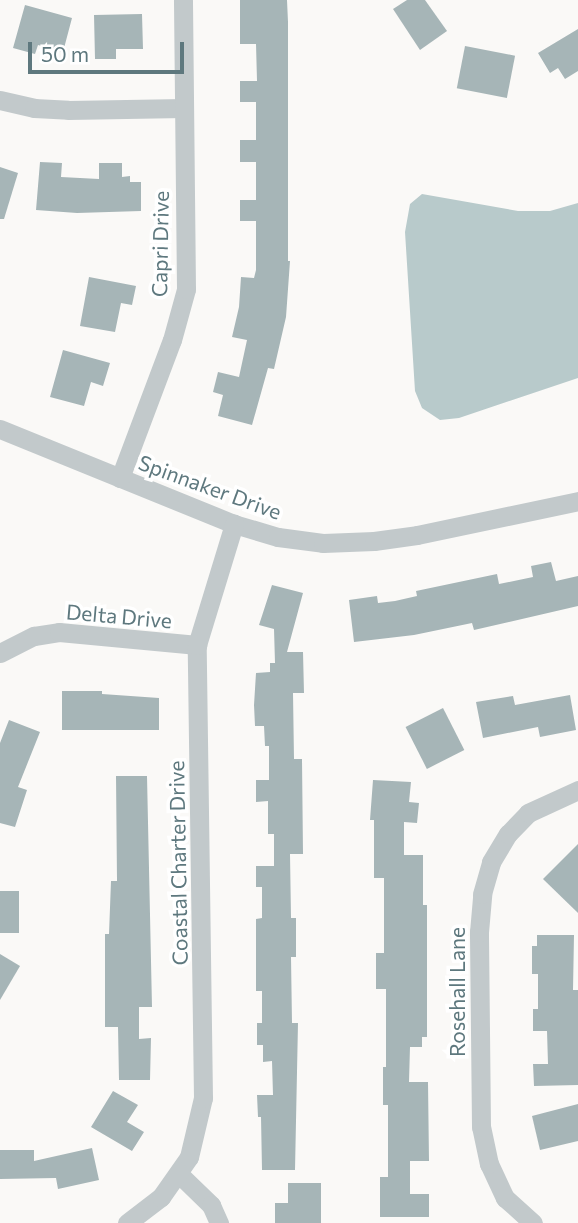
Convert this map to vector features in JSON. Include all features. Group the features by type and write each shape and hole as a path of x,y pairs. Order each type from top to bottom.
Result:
{"street":[{"name":"Capri Drive","path":"120,478 172,340 186,289 183,0"},
{"path":"0,100 34,108 68,110 184,108"},
{"name":"Spinnaker Drive","path":"0,429 234,524 278,537 323,543 374,541 578,501"},
{"name":"Coastal Charter Drive","path":"138,1220 161,1197 189,1157 203,1098 197,645 234,524"},
{"name":"Delta Drive","path":"0,653 34,636 59,632 197,645"},
{"name":"Rosehall Lane","path":"533,1223 505,1198 489,1164 481,1127 479,932 482,894 491,862 515,827 528,813 552,799 578,790"},
{"path":"179,1174 211,1205 219,1223"}],"shaded area":[{"path":"422,194 518,211 550,211 578,203 578,378 459,418 440,420 422,408 415,391 405,232 410,204"}],"building":[{"path":"240,0 287,0 288,22 290,261 286,317 274,369 268,368 252,425 218,416 223,395 213,392 218,372 239,377 247,340 232,337 239,307 241,277 254,278 256,270 256,221 240,221 240,200 256,200 256,162 240,162 240,140 256,140 256,102 240,102 240,81 257,81 256,44 240,44"},
{"path":"407,0 425,0 447,31 420,50 393,9"},
{"path":"25,5 72,18 63,52 38,45 35,54 13,48"},
{"path":"142,14 143,49 116,49 116,59 95,59 94,15"},
{"path":"578,29 578,71 565,79 558,68 550,73 538,53"},
{"path":"465,46 515,56 507,98 457,88"},
{"path":"40,162 62,163 61,177 99,179 99,163 122,163 122,177 130,176 130,182 141,182 141,211 77,213 36,210"},
{"path":"0,167 18,173 4,219 0,219"},
{"path":"89,277 136,286 132,305 121,303 115,332 80,326"},
{"path":"63,350 110,363 103,386 91,382 84,406 50,397"},
{"path":"551,562 556,581 578,576 578,606 474,630 472,623 414,635 354,642 349,600 377,596 378,603 395,601 417,596 416,591 497,574 499,584 533,577 531,566"},
{"path":"272,585 303,593 287,652 303,652 304,693 293,693 294,759 302,759 303,854 290,854 291,918 296,918 296,957 291,957 292,1023 298,1023 295,1170 262,1170 261,1117 258,1117 257,1095 273,1095 272,1061 263,1062 263,1045 257,1045 257,1023 262,1023 262,991 256,991 256,919 262,918 262,887 256,887 256,866 274,866 274,834 268,834 268,801 256,802 256,780 269,780 269,746 265,746 264,726 255,726 254,705 256,673 270,672 270,663 275,663 274,629 259,625"},
{"path":"62,691 102,691 102,694 159,698 159,730 62,730"},
{"path":"570,695 576,730 540,737 538,727 483,738 476,702 513,696 515,705"},
{"path":"443,708 464,750 427,769 406,727"},
{"path":"9,720 40,732 18,787 27,790 15,827 0,823 0,743"},
{"path":"116,776 147,776 152,1007 139,1007 139,1039 151,1038 150,1080 119,1080 118,1027 105,1027 105,934 109,934 111,881 117,881"},
{"path":"373,780 411,782 409,802 419,803 417,823 404,822 404,855 423,855 423,905 427,905 427,1037 422,1037 422,1047 410,1047 409,1082 428,1082 429,1161 410,1161 410,1194 429,1194 429,1217 380,1217 380,1177 388,1177 388,1105 383,1105 386,989 376,989 376,953 384,953 384,878 374,878 374,820 370,820"},
{"path":"578,844 578,913 543,879"},
{"path":"0,891 19,891 19,933 0,933"},
{"path":"537,935 574,935 573,990 578,990 578,1085 534,1086 533,1064 548,1064 547,1031 533,1031 533,1009 538,1009 538,974 532,974 532,946 537,946"},
{"path":"0,954 20,966 0,1000"},
{"path":"113,1091 138,1105 127,1122 144,1132 132,1151 91,1127"},
{"path":"578,1104 578,1141 540,1150 532,1116"},
{"path":"92,1148 99,1180 58,1189 56,1178 0,1179 0,1150 34,1150 34,1161"},
{"path":"288,1183 321,1183 321,1223 275,1223 275,1203 288,1203"}]}
